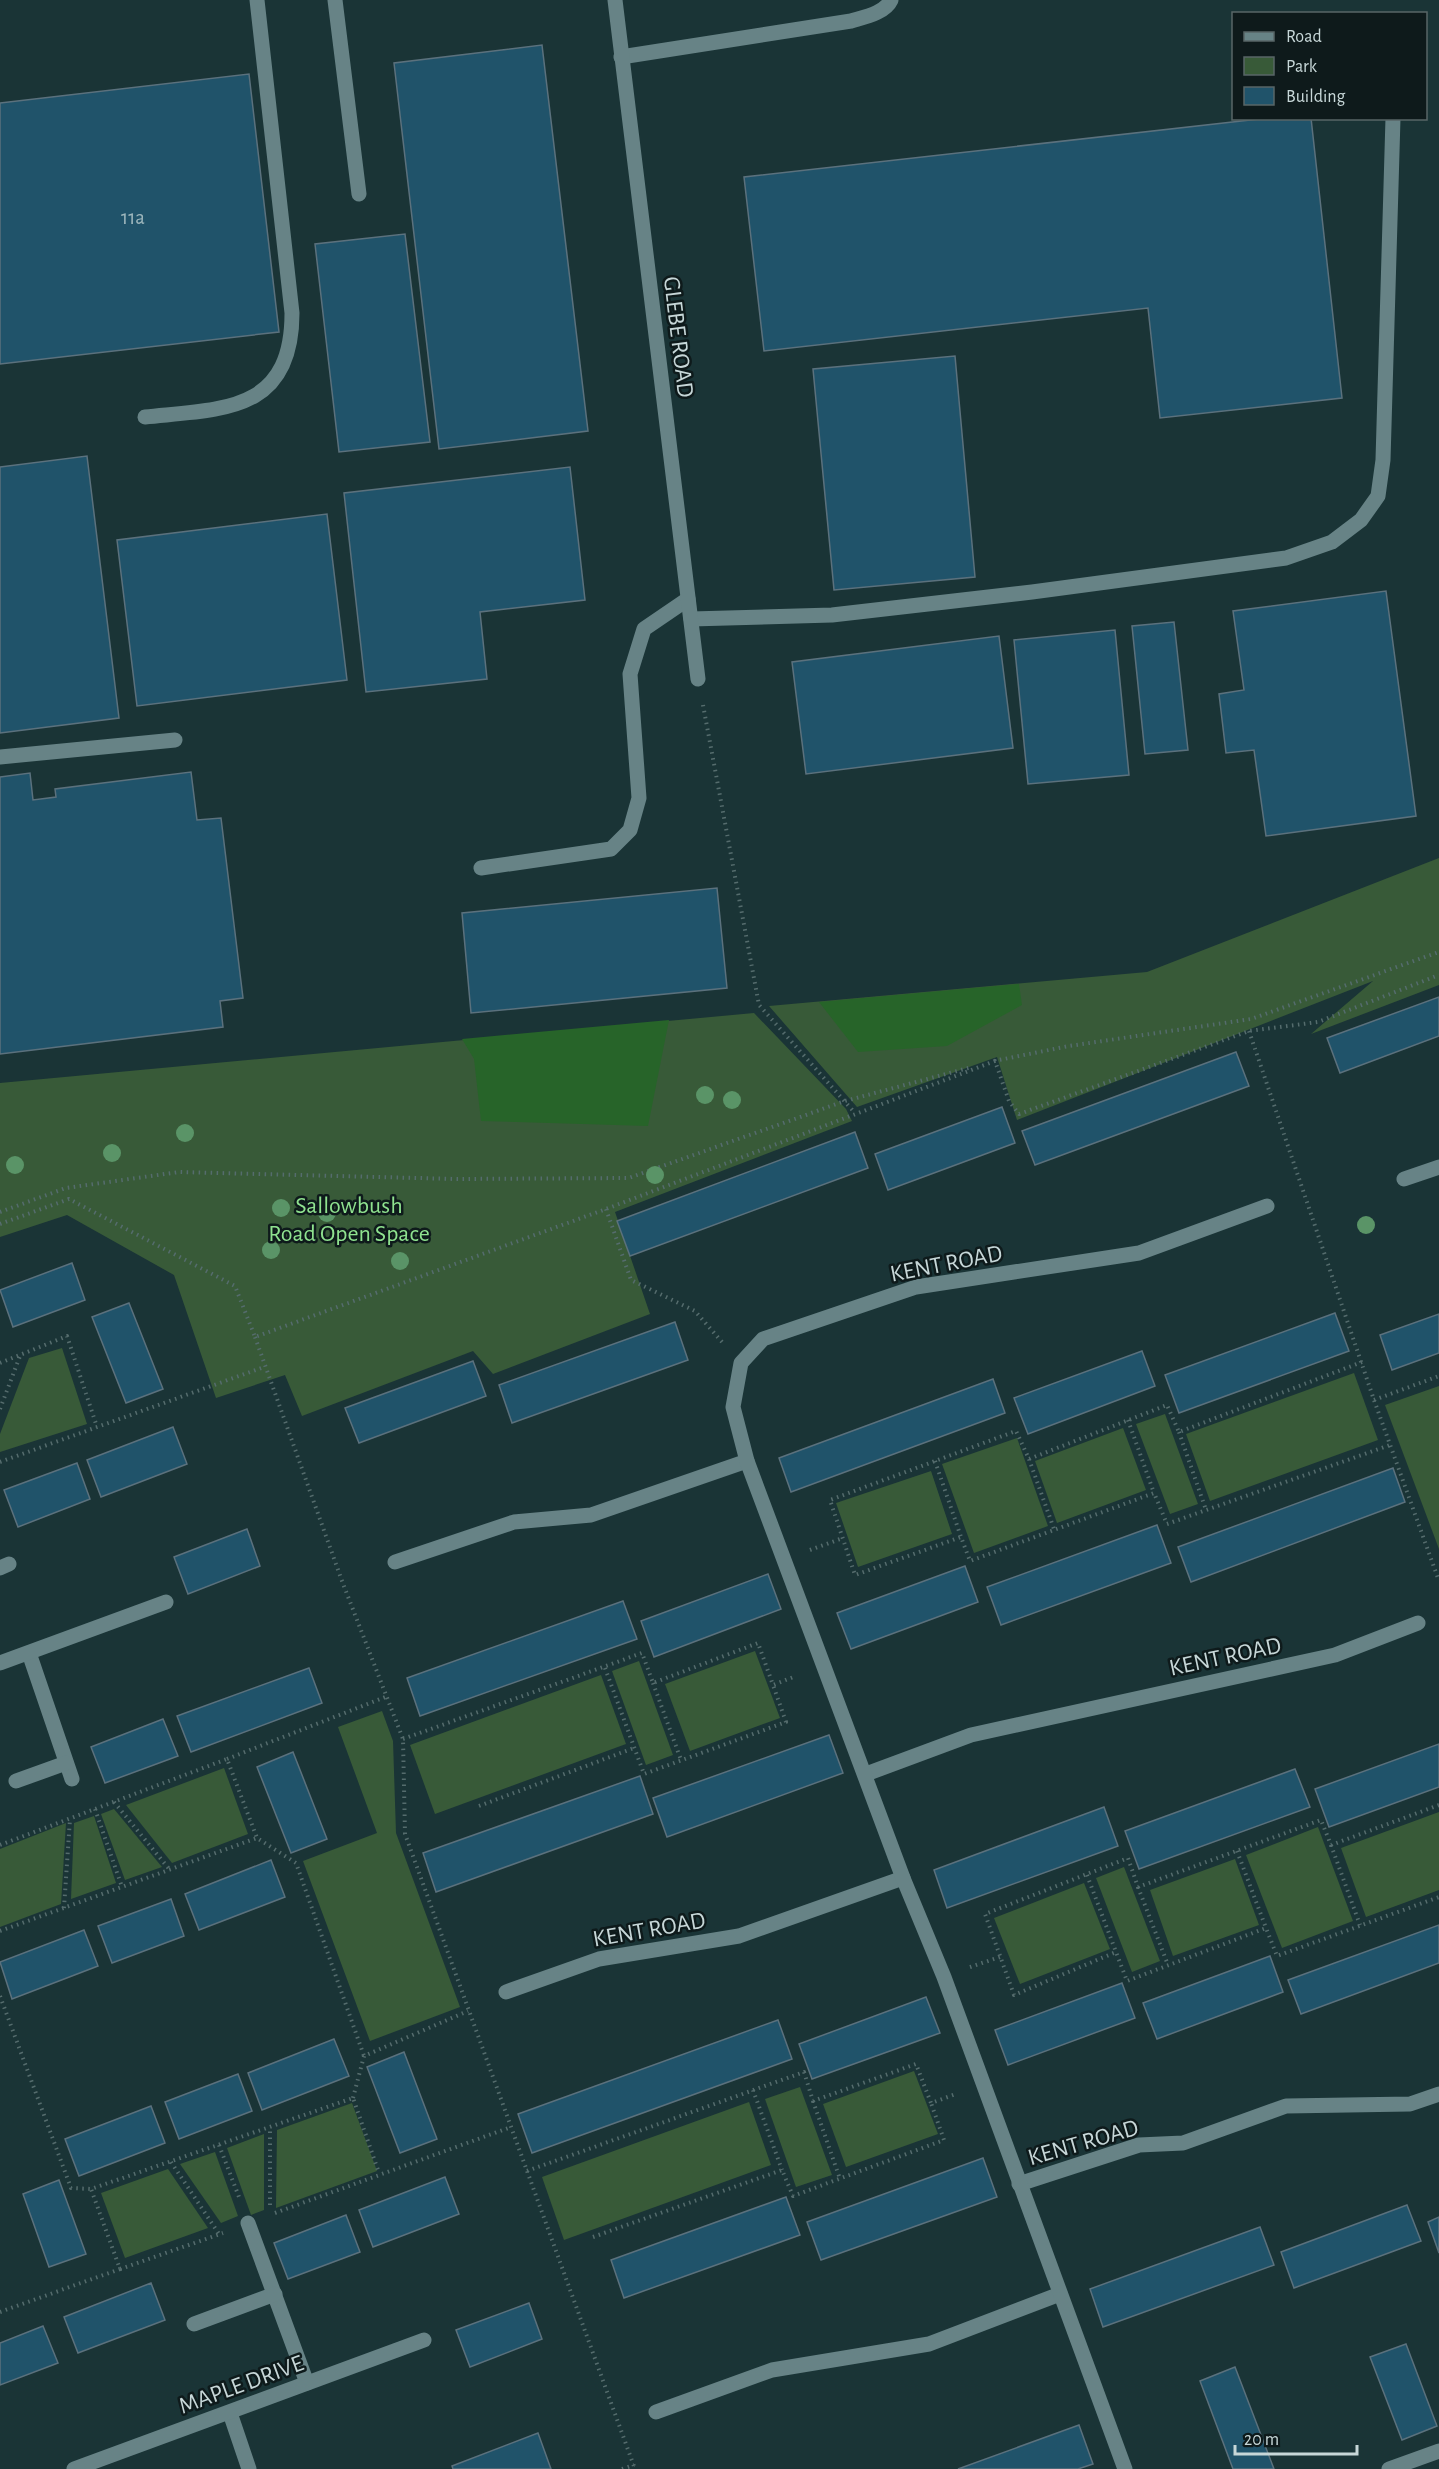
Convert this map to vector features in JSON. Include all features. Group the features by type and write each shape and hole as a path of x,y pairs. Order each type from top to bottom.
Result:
{"street":[{"path":"145,417 207,411 247,401 263,393 280,373 292,337 292,313 257,0"},
{"path":"335,0 359,194"},
{"name":"GLEBE ROAD","path":"615,0 699,679"},
{"path":"621,57 851,21 874,14 889,4 891,0"},
{"path":"691,619 832,615 1032,592 1286,558 1332,542 1361,519 1378,496 1383,460 1393,120"},
{"path":"481,868 611,849 630,830 639,798 630,674 644,629 688,599"},
{"path":"0,757 175,740"},
{"path":"1404,1179 1439,1167"},
{"name":"KENT ROAD","path":"1125,2469 944,1977 903,1878 747,1461 733,1407 741,1363 763,1339 916,1287 1139,1253 1267,1206"},
{"path":"395,1562 514,1522 591,1515 747,1461"},
{"path":"0,1663 166,1602"},
{"name":"KENT ROAD","path":"866,1774 971,1735 1335,1655 1418,1623"},
{"path":"29,1653 72,1779"},
{"path":"16,1781 66,1763"},
{"name":"KENT ROAD","path":"506,1992 599,1959 740,1936 903,1878"},
{"name":"KENT ROAD","path":"1019,2184 1139,2145 1183,2143 1286,2106 1410,2104 1439,2094"},
{"path":"248,2223 307,2383"},
{"path":"194,2324 274,2294"},
{"path":"656,2412 772,2370 929,2344 1060,2294"},
{"name":"MAPLE DRIVE","path":"74,2469 424,2340"},
{"path":"230,2413 249,2469"},
{"path":"1389,2469 1439,2451"}],"path":[{"path":"699,679 759,1005 855,1113"},
{"path":"0,1212 66,1188 179,1172 457,1179 629,1178 845,1101 995,1061 1069,1046 1251,1019 1439,952"},
{"path":"995,1061 1009,1101 1019,1114 1249,1031 1317,1022 1439,975"},
{"path":"1249,1031 1374,1400 1439,1581"},
{"path":"255,1337 606,1209 995,1061"},
{"path":"0,1224 69,1199 235,1286 322,1520 342,1581 388,1696 402,1739 405,1834 634,2467 622,2469"},
{"path":"606,1209 631,1280 695,1311 741,1363"},
{"path":"0,1363 67,1336 97,1427"},
{"path":"0,1409 20,1355"},
{"path":"1179,1432 1362,1362"},
{"path":"0,1462 264,1367"},
{"path":"1374,1400 1439,1376"},
{"path":"1029,1459 1167,1405 1179,1432 1206,1510"},
{"path":"1128,1420 1167,1524 1390,1444"},
{"path":"961,1537 855,1575 830,1500 1016,1431 1029,1459 1054,1529"},
{"path":"935,1461 970,1561 1154,1493"},
{"path":"605,1668 644,1774 786,1722 758,1643 653,1683"},
{"path":"402,1739 642,1653 681,1760"},
{"path":"773,1685 825,1665"},
{"path":"0,1845 388,1696"},
{"path":"479,1806 634,1749"},
{"path":"227,1759 257,1838 296,1863 364,2056 353,2098 379,2173"},
{"path":"114,1802 170,1870"},
{"path":"1331,1845 1439,1805"},
{"path":"95,1809 122,1887"},
{"path":"64,1908 70,1819"},
{"path":"1138,1887 1321,1820 1360,1925"},
{"path":"0,1931 257,1838"},
{"path":"1237,1851 1277,1956 1439,1897"},
{"path":"1116,1952 1014,1995 985,1914 1128,1858 1168,1965"},
{"path":"1087,1875 1127,1981 1266,1928"},
{"path":"0,1996 71,2188 91,2189 353,2098"},
{"path":"364,2056 468,2011"},
{"path":"753,2090 793,2196 944,2140 916,2064 813,2102"},
{"path":"527,2172 804,2072 840,2179"},
{"path":"931,2103 982,2084"},
{"path":"270,2127 270,2214 511,2127"},
{"path":"0,2312 220,2235 248,2223 219,2145"},
{"path":"171,2162 220,2235"},
{"path":"593,2237 782,2170"},
{"path":"91,2189 120,2269"}],"green space":[{"path":"1439,858 1439,985 1311,1034 1373,981 1017,1120 997,1057 857,1107 769,1006 1147,972"},
{"path":"1019,984 1022,1005 947,1046 858,1052 819,1002"},
{"name":"Sallowbush Road Open Space","path":"754,1013 846,1109 852,1121 615,1212 650,1314 493,1374 473,1351 302,1416 285,1375 216,1398 174,1275 67,1215 0,1237 0,1083"},
{"path":"669,1020 648,1126 481,1121 474,1059 462,1039"},
{"path":"62,1348 87,1424 0,1452 0,1434 29,1358"},
{"path":"1354,1373 1378,1440 1210,1501 1186,1434"},
{"path":"1439,1386 1439,1549 1385,1405"},
{"path":"1165,1414 1198,1504 1170,1514 1136,1424"},
{"path":"1123,1428 1146,1490 1057,1523 1035,1461"},
{"path":"1017,1438 1048,1526 974,1553 942,1464"},
{"path":"931,1471 952,1534 858,1567 836,1503"},
{"path":"755,1651 780,1718 690,1751 665,1684"},
{"path":"639,1661 673,1755 646,1765 612,1671"},
{"path":"601,1675 626,1744 435,1814 410,1745"},
{"path":"382,1711 393,1741 396,1833 460,2007 370,2041 303,1861 377,1833 338,1727"},
{"path":"224,1768 248,1834 172,1863 126,1805"},
{"path":"114,1809 162,1867 125,1880 101,1814"},
{"path":"1439,1812 1439,1890 1366,1917 1341,1848"},
{"path":"94,1816 116,1883 71,1899 74,1823"},
{"path":"66,1823 61,1904 0,1927 0,1849"},
{"path":"1318,1827 1353,1921 1282,1948 1246,1855"},
{"path":"1235,1859 1259,1925 1173,1956 1150,1890"},
{"path":"1124,1867 1160,1961 1132,1972 1096,1878"},
{"path":"1084,1883 1110,1949 1020,1984 994,1918"},
{"path":"914,2071 938,2134 846,2167 823,2104"},
{"path":"800,2087 832,2175 796,2187 765,2099"},
{"path":"749,2102 771,2165 564,2240 542,2177"},
{"path":"352,2103 377,2171 276,2208 277,2130"},
{"path":"264,2134 264,2210 251,2215 227,2148"},
{"path":"215,2152 238,2216 221,2223 180,2164"},
{"path":"168,2169 208,2228 125,2258 101,2193"}],"building":[{"path":"542,45 588,431 439,449 394,63"},
{"path":"249,74 279,332 0,364 0,103"},
{"path":"1250,120 1311,120 1342,398 1160,418 1148,308 764,351 744,177"},
{"path":"405,234 430,442 339,452 315,244"},
{"path":"955,356 975,577 834,590 813,369"},
{"path":"87,456 119,718 0,733 0,467"},
{"path":"570,467 585,600 480,612 487,679 366,692 344,493"},
{"path":"327,514 347,680 137,706 117,540"},
{"path":"1386,591 1416,816 1266,836 1254,750 1226,753 1219,694 1244,690 1233,611"},
{"path":"1174,622 1188,750 1145,754 1132,626"},
{"path":"1115,630 1129,775 1028,784 1014,640"},
{"path":"999,636 1013,748 806,774 792,662"},
{"path":"191,772 197,820 221,818 243,998 220,1001 223,1027 0,1054 0,777 30,773 33,800 56,797 55,789"},
{"path":"717,888 727,988 471,1013 462,913"},
{"path":"1439,997 1439,1036 1340,1073 1327,1038"},
{"path":"1236,1052 1249,1086 1035,1165 1022,1131"},
{"path":"1002,1107 1015,1143 888,1190 875,1154"},
{"path":"855,1132 868,1168 630,1256 617,1221"},
{"path":"72,1263 85,1300 13,1327 0,1290"},
{"path":"129,1303 163,1389 126,1403 92,1317"},
{"path":"1335,1313 1349,1351 1179,1413 1165,1375"},
{"path":"1439,1314 1439,1353 1392,1370 1380,1335"},
{"path":"675,1322 688,1360 512,1423 499,1385"},
{"path":"1142,1351 1155,1386 1028,1434 1014,1398"},
{"path":"473,1361 486,1396 359,1443 345,1408"},
{"path":"993,1379 1005,1413 791,1492 779,1458"},
{"path":"173,1427 187,1464 101,1497 87,1460"},
{"path":"77,1463 90,1499 18,1527 4,1490"},
{"path":"1393,1468 1405,1502 1191,1582 1178,1547"},
{"path":"1157,1525 1171,1563 1001,1625 987,1587"},
{"path":"247,1529 260,1566 188,1594 174,1557"},
{"path":"965,1566 978,1602 851,1649 837,1613"},
{"path":"768,1574 781,1609 654,1657 641,1621"},
{"path":"623,1601 637,1639 420,1716 407,1678"},
{"path":"309,1668 322,1703 191,1752 177,1716"},
{"path":"163,1719 178,1756 105,1783 91,1747"},
{"path":"829,1735 843,1773 667,1837 653,1798"},
{"path":"1439,1744 1439,1787 1329,1827 1315,1789"},
{"path":"293,1752 327,1839 291,1853 257,1767"},
{"path":"1295,1769 1310,1807 1139,1869 1125,1831"},
{"path":"640,1776 653,1814 436,1892 423,1853"},
{"path":"1104,1807 1118,1846 947,1908 934,1870"},
{"path":"271,1860 285,1897 199,1930 185,1894"},
{"path":"171,1899 184,1936 112,1963 98,1926"},
{"path":"1439,1925 1439,1963 1301,2014 1288,1980"},
{"path":"84,1930 98,1966 12,1999 0,1962"},
{"path":"1270,1956 1283,1992 1157,2039 1143,2003"},
{"path":"1122,1983 1135,2018 1008,2065 995,2030"},
{"path":"926,1997 940,2033 812,2079 799,2044"},
{"path":"778,2020 792,2059 532,2153 518,2114"},
{"path":"334,2039 349,2076 262,2110 248,2073"},
{"path":"404,2052 437,2139 400,2153 367,2067"},
{"path":"238,2074 252,2111 179,2139 165,2102"},
{"path":"151,2106 165,2143 79,2176 65,2139"},
{"path":"983,2158 997,2197 821,2260 807,2222"},
{"path":"445,2177 459,2214 373,2247 359,2210"},
{"path":"59,2180 86,2254 49,2267 23,2194"},
{"path":"786,2197 800,2235 624,2298 611,2260"},
{"path":"1407,2205 1421,2241 1294,2288 1281,2252"},
{"path":"346,2215 360,2252 288,2279 274,2243"},
{"path":"1439,2217 1439,2253 1428,2222"},
{"path":"1260,2227 1274,2265 1103,2327 1090,2289"},
{"path":"151,2283 165,2320 78,2353 64,2317"},
{"path":"529,2303 542,2339 470,2367 456,2330"},
{"path":"43,2326 58,2363 0,2385 0,2343"},
{"path":"1406,2344 1437,2426 1402,2440 1370,2357"},
{"path":"1235,2367 1274,2469 1233,2469 1200,2381"},
{"path":"1079,2425 1093,2464 1078,2469 958,2469"},
{"path":"538,2433 551,2469 453,2469 452,2466"}]}
